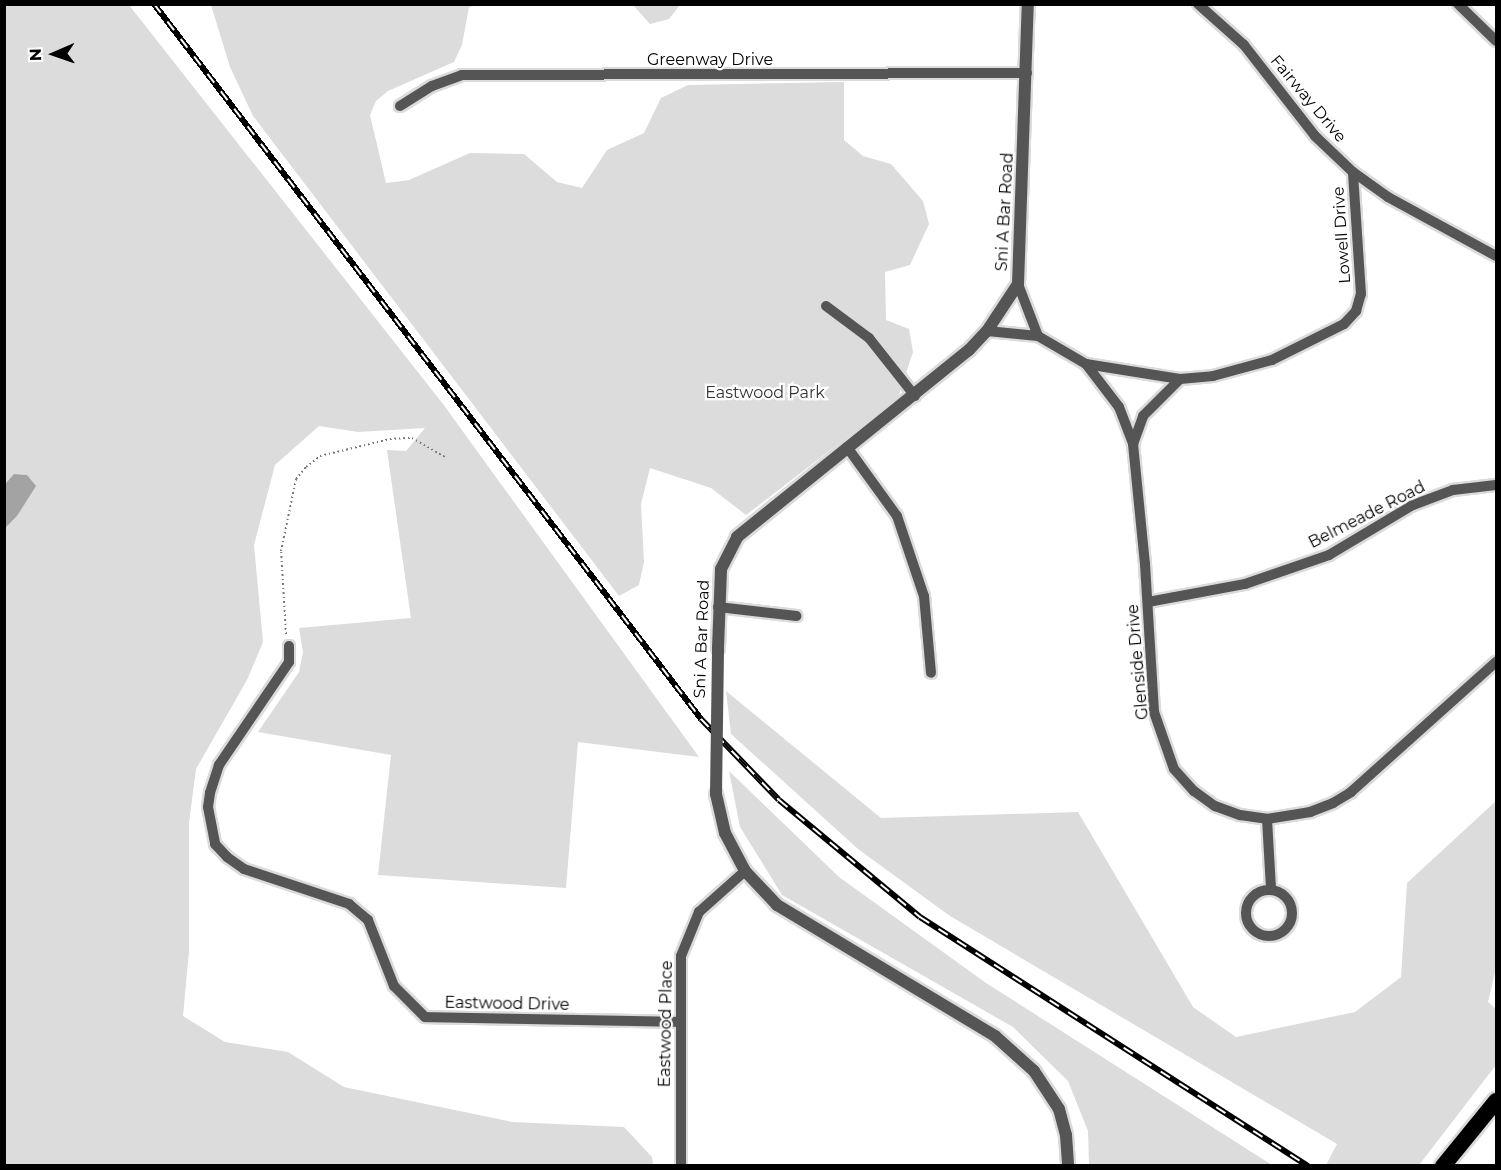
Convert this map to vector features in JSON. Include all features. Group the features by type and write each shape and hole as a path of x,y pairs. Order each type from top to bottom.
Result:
{"highway":[{"path":"1443,1166 1497,1101"}],"street":[{"name":"Sni A Bar Road","path":"1028,4 1018,284 987,331 915,396 847,447 737,537 721,569 718,607 716,794 725,833 745,871 777,905 995,1036 1034,1071 1059,1108 1068,1166"},
{"name":"Fairway Drive","path":"1198,4 1244,45 1315,136 1353,172 1388,197 1497,256"},
{"path":"1458,4 1497,41"},
{"name":"Greenway Drive","path":"400,106 432,86 462,75 1027,73"},
{"name":"Lowell Drive","path":"987,331 1038,336 1086,364 1180,379 1213,376 1272,360 1344,324 1356,311 1361,294 1353,172"},
{"path":"1018,284 1038,336"},
{"path":"826,306 869,338 915,396"},
{"name":"Glenside Drive","path":"1086,364 1119,407 1133,444 1148,602 1154,712 1174,768 1194,791 1215,806 1240,816 1267,819 1311,812 1351,792 1497,662"},
{"name":"Glenside Drive","path":"1133,444 1143,416 1180,379"},
{"path":"847,447 897,516 924,596 931,673"},
{"name":"Belmeade Road","path":"1148,602 1245,585 1329,555 1413,505 1453,490 1497,485"},
{"path":"718,607 796,616"},
{"name":"Eastwood Drive","path":"290,646 289,662 219,765 210,793 208,807 215,844 227,857 244,869 349,904 368,920 394,986 424,1017 680,1022"},
{"path":"1267,819 1271,888"},
{"name":"Eastwood Place","path":"681,1166 681,956 699,912 745,871"},
{"path":"1271,888 1280,892 1290,903 1290,920 1283,931 1263,936 1248,926 1247,908 1255,894 1271,888"}],"path":[{"path":"290,646 281,596 281,551 290,501 301,473 320,456 390,439 412,438 445,457"}],"green space":[{"path":"5,5 129,5 443,404 699,757 578,742 566,888 378,875 391,755 258,732 299,672 303,652 299,628 411,618 387,450 406,451 425,428 358,432 319,426 275,465 254,545 263,642 247,680 196,769 189,823 189,951 183,1016 225,1042 288,1052 344,1087 512,1122 624,1127 652,1157 653,1165 5,1165 4,528 17,516 27,475 14,474 5,484"},
{"name":"Eastwood Park","path":"211,5 478,5 469,7 462,45 454,62 388,91 376,101 370,115 386,183 409,180 470,153 524,154 557,182 582,188 607,150 644,133 661,98 688,85 844,82 844,140 863,156 891,164 923,201 929,224 910,265 885,272 886,320 909,329 913,352 898,398 746,515 711,488 650,468 641,504 644,562 639,585 619,596 253,116 230,67"},
{"path":"633,5 680,5 669,19 650,24"},
{"path":"726,691 881,818 1078,812 1193,1007 1236,1037 1355,1012 1401,977 1407,883 1496,801 1496,968 1488,1002 1496,1009 1496,1065 1419,1165 1326,1165 1337,1144 950,916 858,849 731,734"},
{"path":"729,771 839,877 986,983 1272,1165 1089,1165 1088,1131 1068,1081 1013,1027 782,895 740,827"}],"shaded area":[{"path":"14,474 27,475 36,486 17,516 5,528 5,484"}],"railway":[{"path":"154,4 701,719 779,800 920,917 1308,1166"}]}
